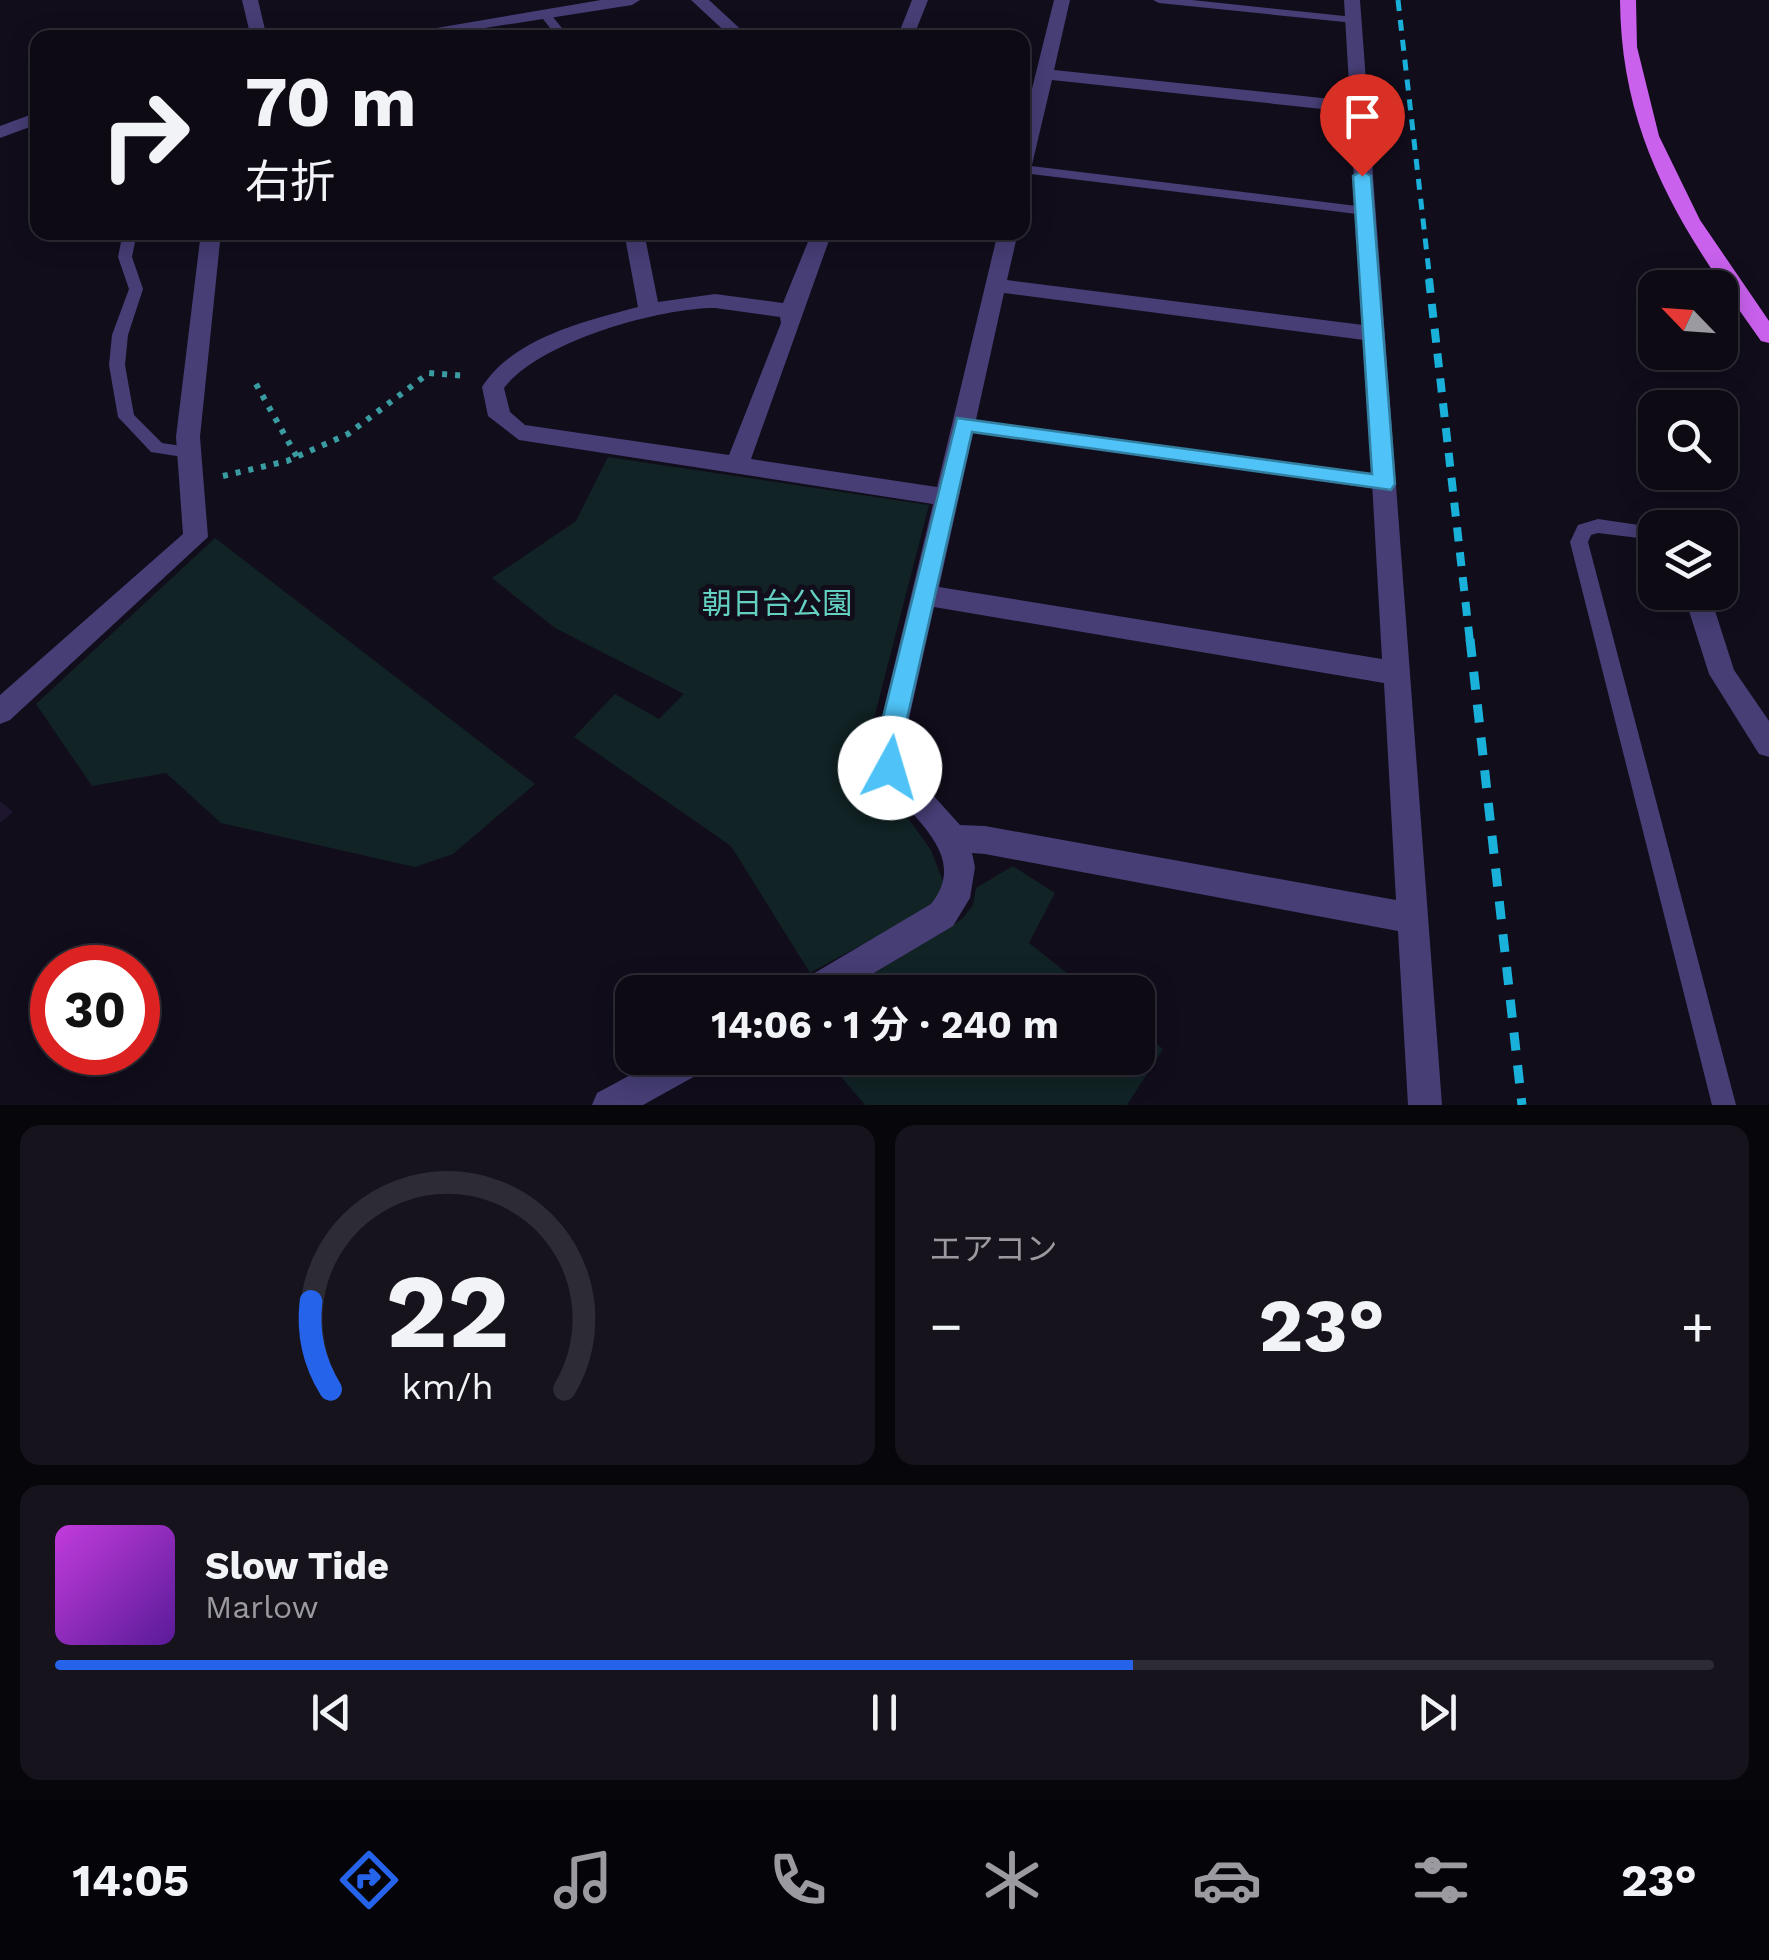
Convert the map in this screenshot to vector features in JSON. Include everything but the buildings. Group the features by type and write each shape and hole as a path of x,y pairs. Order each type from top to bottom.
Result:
{"main road":[{"path":"1628,0 1629,62 1651,139 1708,249 1769,336"}],"street":[{"path":"250,0 257,30"},
{"path":"439,30 632,0"},
{"path":"699,0 733,30"},
{"path":"908,30 920,0"},
{"path":"1030,107 1044,74 1062,0"},
{"path":"1353,10 1425,1105"},
{"path":"1044,74 1357,107"},
{"path":"0,133 30,120"},
{"path":"0,712 188,547 198,527 189,452 210,240"},
{"path":"636,240 649,310"},
{"path":"738,464 819,240"},
{"path":"841,975 942,915 955,898 959,882 953,839 890,768 888,750 1006,240"},
{"path":"996,284 1374,334"},
{"path":"790,312 706,300 599,324 521,360 496,378 493,387 498,416 519,432 946,498"},
{"path":"924,596 1396,673"},
{"path":"1702,610 1722,674 1769,744"},
{"path":"953,839 985,840 1412,918"},
{"path":"609,1105 663,1075"}],"lane":[{"path":"1158,0 1353,10"},
{"path":"546,14 559,30"},
{"path":"1030,170 1365,211"},
{"path":"128,240 125,257 136,289 120,335 117,365 124,411 156,448 189,452"},
{"path":"964,424 1384,484"},
{"path":"1638,531 1598,526 1584,530 1579,542 1724,1105"}],"path":[{"path":"192,483 297,457 348,434 429,373 496,378"},
{"path":"256,384 297,457"}],"green space":[{"name":"朝日台公園","path":"608,457 929,505 864,757 931,850 944,884 936,904 810,973 731,846 574,737 615,694 659,719 684,694 555,628 492,578 576,521"},
{"path":"215,538 535,784 453,854 415,867 221,823 166,773 92,786 36,704"},
{"path":"1013,866 1055,893 1029,943 1069,975 871,975 962,919 973,905 976,888"},
{"path":"1155,1043 1163,1049 1155,1061"},
{"path":"839,1075 1146,1075 1127,1105 865,1105"}],"railway":[{"path":"1398,0 1430,281"},
{"path":"1429,279 1470,642"},
{"path":"1470,639 1522,1105"}],"route":[{"path":"890,768 888,750 964,424 1384,484 1362,176"}]}
